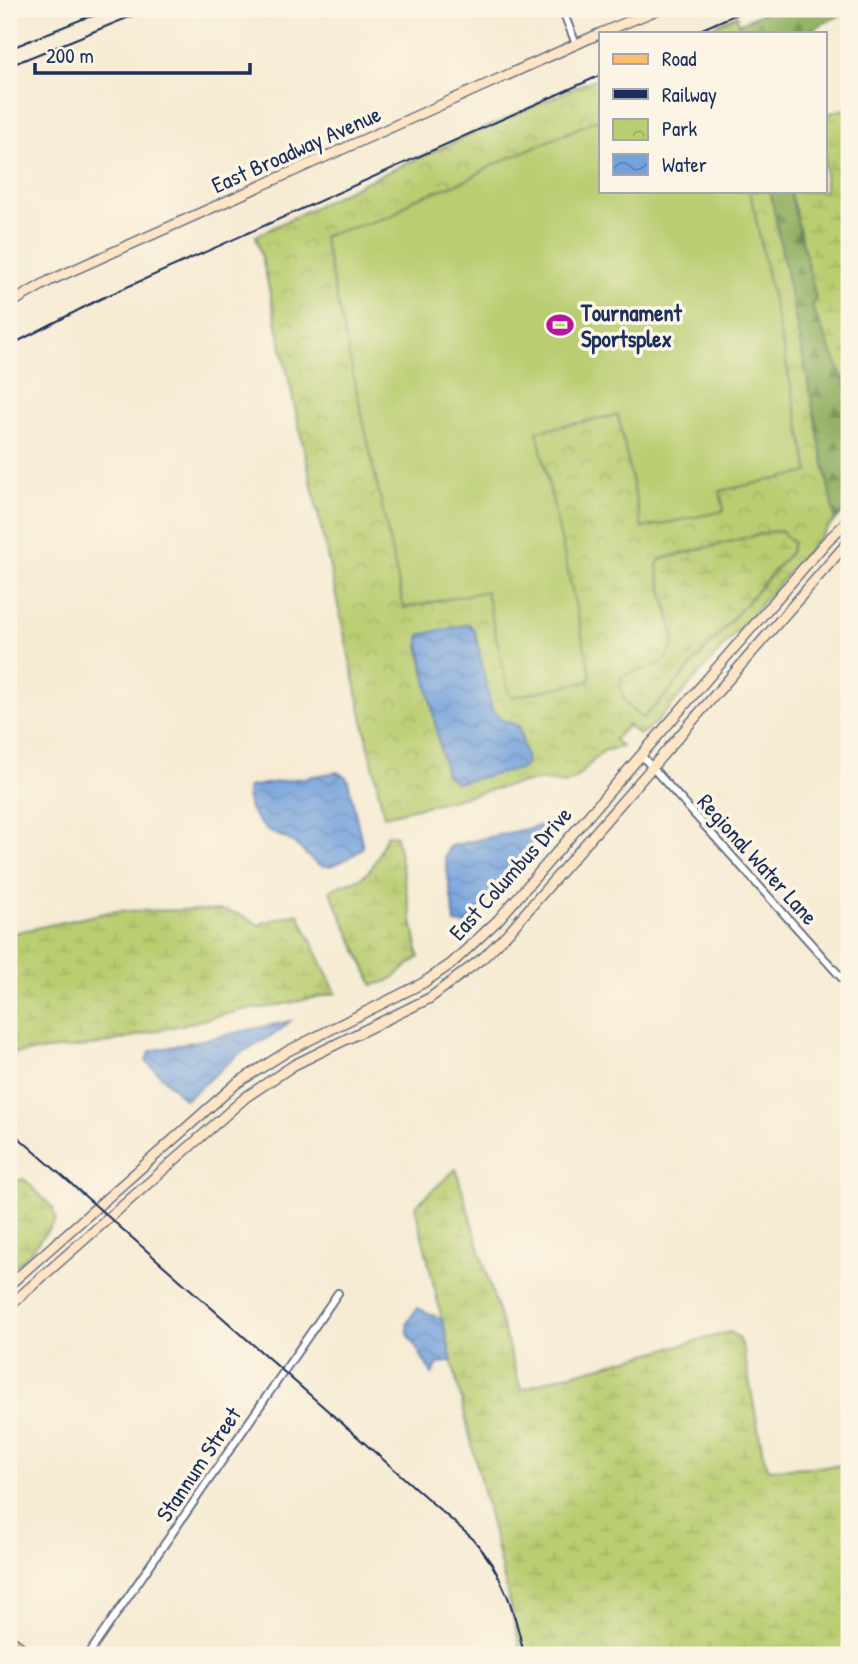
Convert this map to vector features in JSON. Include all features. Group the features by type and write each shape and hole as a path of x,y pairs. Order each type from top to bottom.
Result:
{"main road":[{"path":"9,1639 30,1655"}],"street":[{"path":"562,9 576,44"},
{"name":"East Broadway Avenue","path":"603,32 659,9"},
{"name":"East Broadway Avenue","path":"9,304 48,281 599,34"},
{"name":"East Columbus Drive","path":"9,1285 237,1083 289,1051 424,983 476,943 827,541 849,520"},
{"name":"East Columbus Drive","path":"9,1306 272,1077 430,998 484,957 849,541"},
{"name":"Regional Water Lane","path":"641,755 849,986"},
{"path":"368,1012 376,1026"},
{"name":"Stannum Street","path":"88,1655 338,1293"}],"green space":[{"path":"772,9 849,9 806,32 740,32 738,24"},
{"path":"737,15 740,32 701,32"},
{"path":"599,77 599,192 770,192 835,520 657,722 639,735 628,725 614,740 622,747 603,751 575,779 565,784 539,780 507,786 384,816 256,236 363,183","holes":["781,531 793,543 790,553 660,702 643,718 628,706 622,694 623,675 657,665 672,647 674,636 658,572 657,564 661,559 768,532","469,624 475,632 491,707 500,719 519,727 527,762 446,774 419,647 420,635"]},
{"path":"849,108 849,391 812,307 816,298 790,192 826,192 826,114"},
{"name":"Tournament Sportsplex","path":"599,119 599,192 750,192 809,472 720,491 724,511 642,528 618,415 537,431 591,676 589,681 513,697 509,694 486,591 404,608 323,236 392,216 412,200 467,180 493,165"},
{"path":"770,192 790,192 816,298 812,307 849,391 849,507 835,520"},
{"path":"781,531 793,543 790,553 660,702 643,718 635,713 619,688 623,675 649,668 663,660 672,647 674,636 658,572 657,564 661,559"},
{"path":"387,834 396,836 419,957 389,981 373,985 330,891 368,872 376,861"},
{"path":"222,910 241,915 261,926 262,923 298,913 336,993 243,1010 98,1045 9,1054 9,936 114,911"},
{"path":"456,1169 521,1390 548,1380 730,1332 739,1338 744,1352 763,1454 769,1469 849,1465 849,1655 522,1655 415,1206"},
{"path":"24,1179 53,1208 56,1220 26,1257 9,1271 9,1182"}],"water":[{"path":"469,624 475,632 491,707 500,719 519,726 527,762 524,768 456,783 446,774 419,641 420,635"},
{"path":"337,772 348,780 363,847 346,860 325,866 317,864 292,842 260,824 249,806 247,793 248,787"},
{"path":"547,824 523,859 466,925 455,923 445,856 450,846"},
{"path":"290,1021 278,1032 239,1054 185,1100 146,1061 150,1051"},
{"path":"417,1308 442,1319 452,1361 438,1364 432,1374 408,1334 407,1323"}],"railway":[{"path":"9,49 85,18 125,9"},
{"path":"9,66 149,9"},
{"path":"695,32 748,9"},
{"path":"9,346 98,300 599,76"},
{"path":"9,1129 473,1539 500,1579 524,1655"}],"place":[{"name":"Tournament Sportsplex","path":"560,325"}]}
